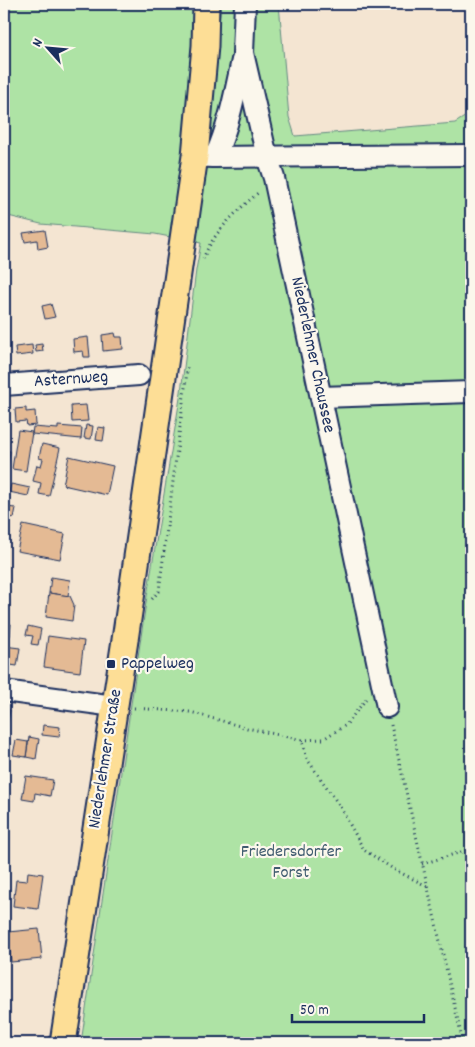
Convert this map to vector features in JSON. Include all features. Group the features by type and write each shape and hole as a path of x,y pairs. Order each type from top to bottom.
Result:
{"main road":[{"path":"205,156 206,4"},
{"name":"Niederlehmer Straße","path":"63,1043 125,640 157,416 205,156"}],"street":[{"name":"Niederlehmer Chaussee","path":"244,4 243,53 274,178 387,707"},
{"path":"205,156 224,138 243,53"},
{"path":"205,156 471,155"},
{"name":"Asternweg","path":"4,385 139,376"},
{"path":"322,397 471,392"},
{"path":"4,691 114,706"}],"path":[{"path":"202,262 209,244 224,225 274,178"},
{"path":"148,604 159,591 189,356"},
{"path":"114,706 190,712 247,728 302,740 323,739 346,725 380,678"},
{"path":"387,707 463,1043"},
{"path":"302,740 307,759 339,806 364,850 395,870 427,886"},
{"path":"422,864 471,849"}],"green space":[{"name":"Friedersdorfer Forst","path":"4,4 194,4 188,101 205,171 221,4 279,4 289,117 295,136 455,123 471,113 471,1043 81,1043 147,596 181,392 201,243 155,234 41,224 4,215"}],"building":[{"path":"45,230 48,247 38,249 37,240 25,242 23,233"},
{"path":"51,304 55,317 45,319 42,306"},
{"path":"115,333 116,337 122,337 123,349 103,351 102,335"},
{"path":"88,337 90,357 84,357 83,351 74,352 73,339"},
{"path":"42,344 43,351 36,352 35,345"},
{"path":"32,345 33,354 16,356 15,347"},
{"path":"86,405 88,421 72,422 71,406"},
{"path":"26,408 26,412 35,411 36,425 27,426 26,421 16,422 15,409"},
{"path":"86,425 93,426 91,439 84,438"},
{"path":"58,426 82,428 81,439 32,434 33,427 58,429"},
{"path":"98,427 105,428 103,441 96,440"},
{"path":"18,430 32,432 26,471 12,469"},
{"path":"42,444 60,448 49,496 39,494 41,483 33,481 37,465 41,466 43,459 39,458"},
{"path":"4,450 10,451 7,475 4,475"},
{"path":"69,456 113,466 107,495 63,485"},
{"path":"11,484 30,488 28,496 9,492"},
{"path":"5,507 16,508 14,518 4,516"},
{"path":"23,525 65,534 60,559 17,551"},
{"path":"51,577 70,580 68,596 49,593"},
{"path":"49,593 70,596 74,605 72,621 46,617"},
{"path":"4,623 11,624 10,636 4,636"},
{"path":"28,626 41,629 38,645 31,644 33,636 26,635"},
{"path":"48,636 84,641 80,672 44,667"},
{"path":"4,646 20,648 17,666 4,664"},
{"path":"4,709 10,710 5,738 4,738"},
{"path":"43,725 60,727 59,737 42,735"},
{"path":"29,737 39,739 36,759 26,757"},
{"path":"16,740 28,742 26,757 13,755"},
{"path":"26,776 53,780 50,796 35,793 34,801 22,799"},
{"path":"28,872 43,874 38,909 13,906 16,880 27,881"},
{"path":"39,929 42,959 11,962 8,932"}],"place":[{"name":"Pappelweg","path":"111,664"}]}
